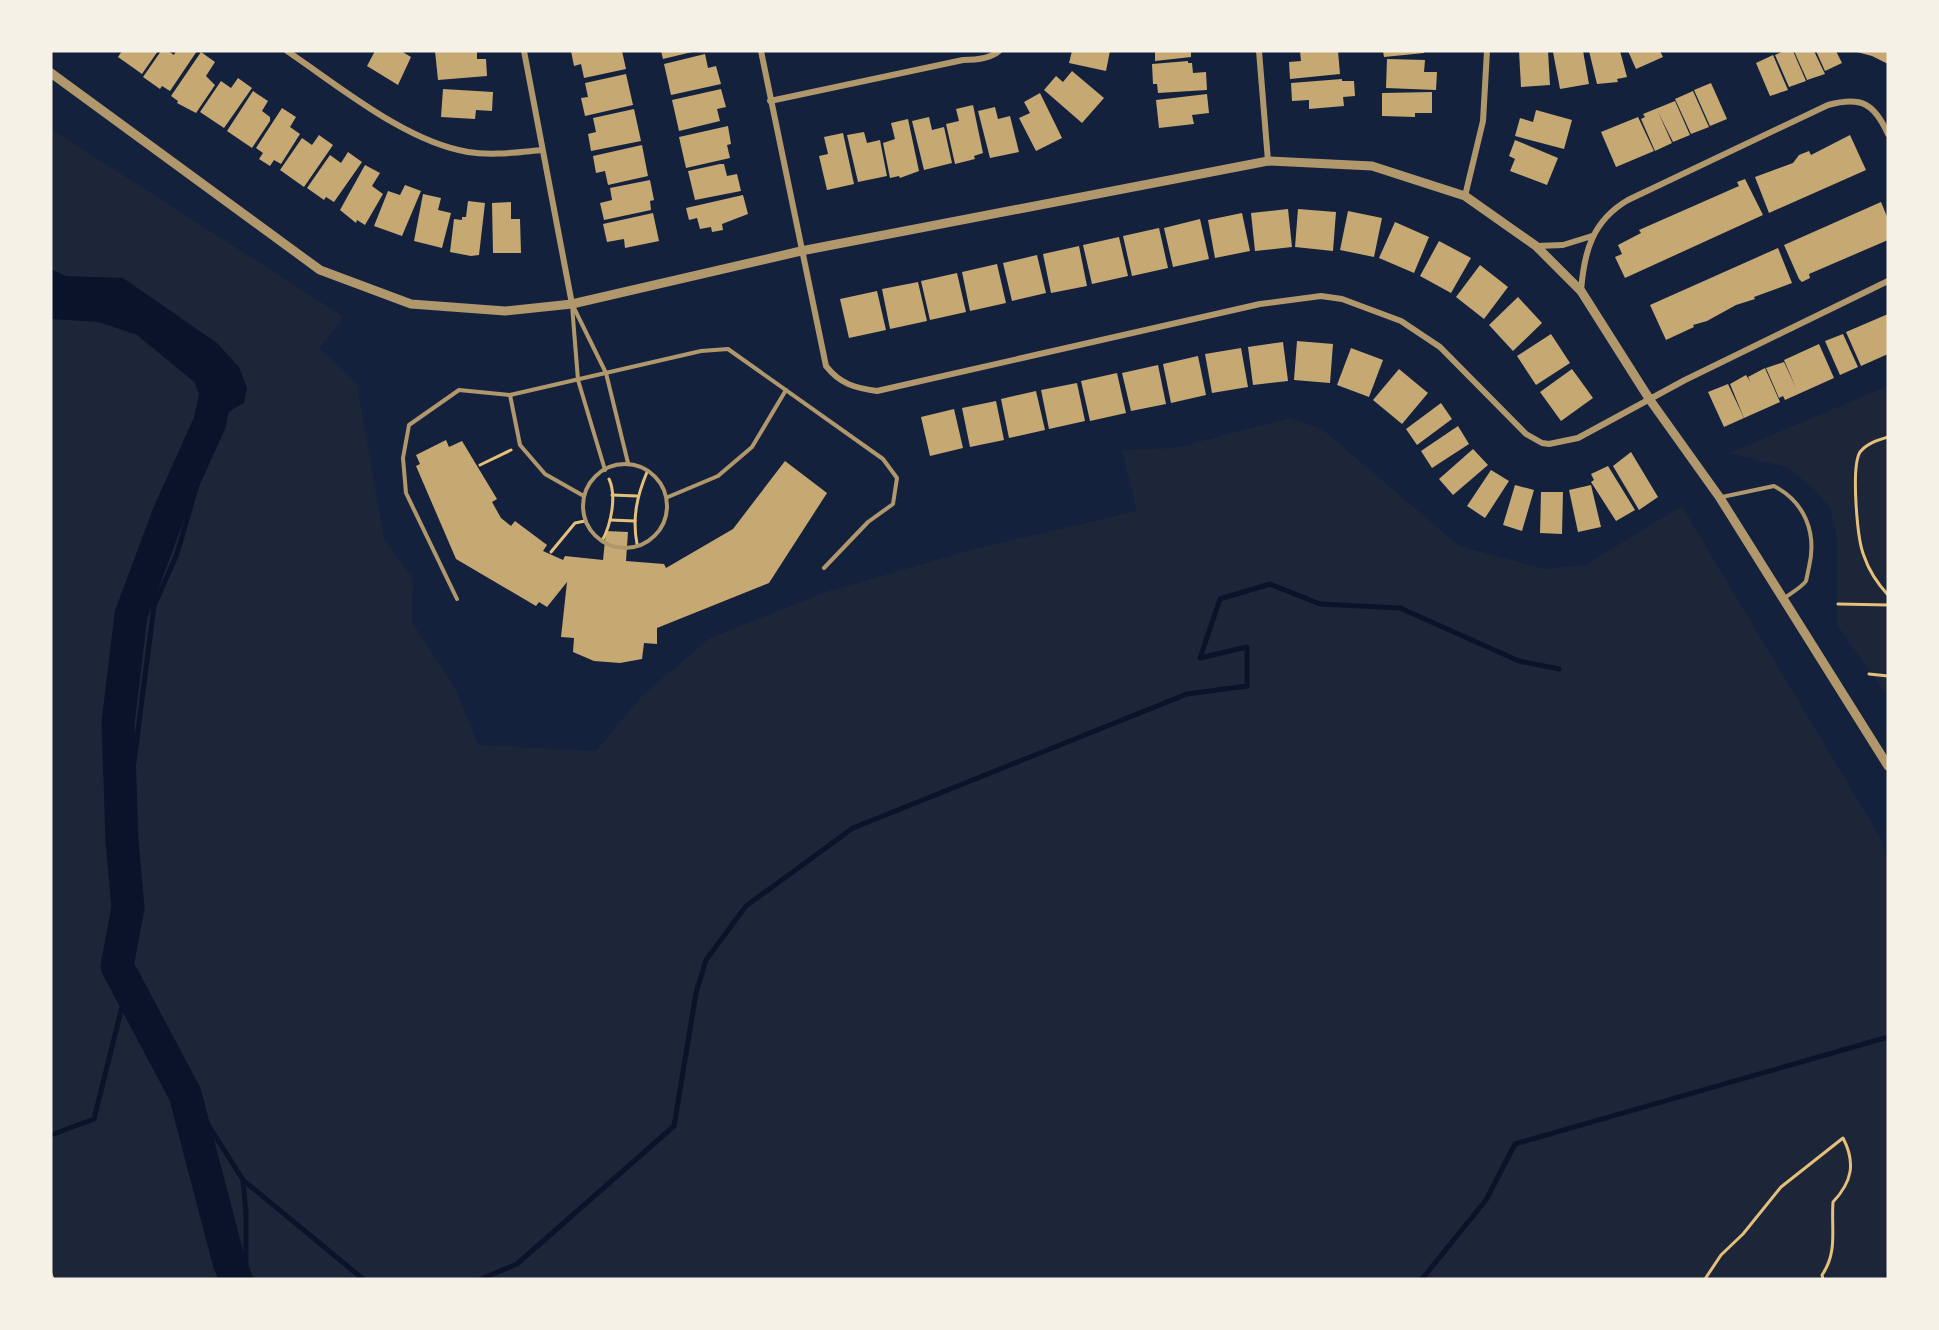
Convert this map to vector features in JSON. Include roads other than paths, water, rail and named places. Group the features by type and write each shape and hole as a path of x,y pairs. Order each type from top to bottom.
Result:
{"street":[{"path":"287,51 407,131 439,144 469,153 542,150"},
{"path":"524,51 572,304"},
{"path":"761,51 826,366 834,377 857,388 877,391 1260,304 1321,296 1373,309 1411,328 1440,347 1526,434 1542,443 1556,444 1578,438 1888,281"},
{"path":"770,101 963,60 974,60 995,55 999,51"},
{"path":"1259,51 1268,161"},
{"path":"1465,196 1483,121 1487,51"},
{"path":"51,73 320,270 411,304 505,311 572,304 801,251 1268,161 1372,166 1465,196 1536,246 1581,291 1650,400 1720,498 1888,766"},
{"path":"1581,291 1584,255 1592,236 1613,209 1628,200 1828,105 1847,100 1863,103 1874,111 1888,134"},
{"path":"1536,246 1563,245 1592,236"}],"lane":[{"path":"572,304 606,373 628,463"},
{"path":"572,304 578,380 605,470"},
{"path":"457,600 406,493 403,458 409,425 459,390 510,395 701,351 728,349 883,459 897,478 893,504 868,522 824,568"},
{"path":"668,497 718,477 752,447 786,390"},
{"path":"510,395 520,445 546,474 582,495"},
{"path":"628,463 658,478 668,497 663,527 647,543 613,548 590,532 581,510 582,495 596,473 628,463"},
{"path":"1720,498 1765,486 1774,486 1785,492 1802,511 1813,545 1810,560 1805,581 1783,599"}],"waterway":[{"path":"207,367 216,393 210,422 169,513 131,615 118,723 122,841 128,908 117,966 185,1094 229,1262 236,1279"},
{"path":"51,1135 94,1119 130,975 130,793 154,606 177,554 216,419"},
{"path":"481,1279 517,1264 674,1126 696,993 706,960 746,906 853,828 1187,694 1247,686 1247,647 1200,658 1220,599 1270,584 1320,604 1400,608 1519,661 1559,669"},
{"path":"130,976 138,1007 163,1040 183,1085 243,1180 363,1279"},
{"path":"1422,1279 1486,1200 1515,1144 1888,1037"},
{"path":"243,1180 246,1213 246,1279"}]}
